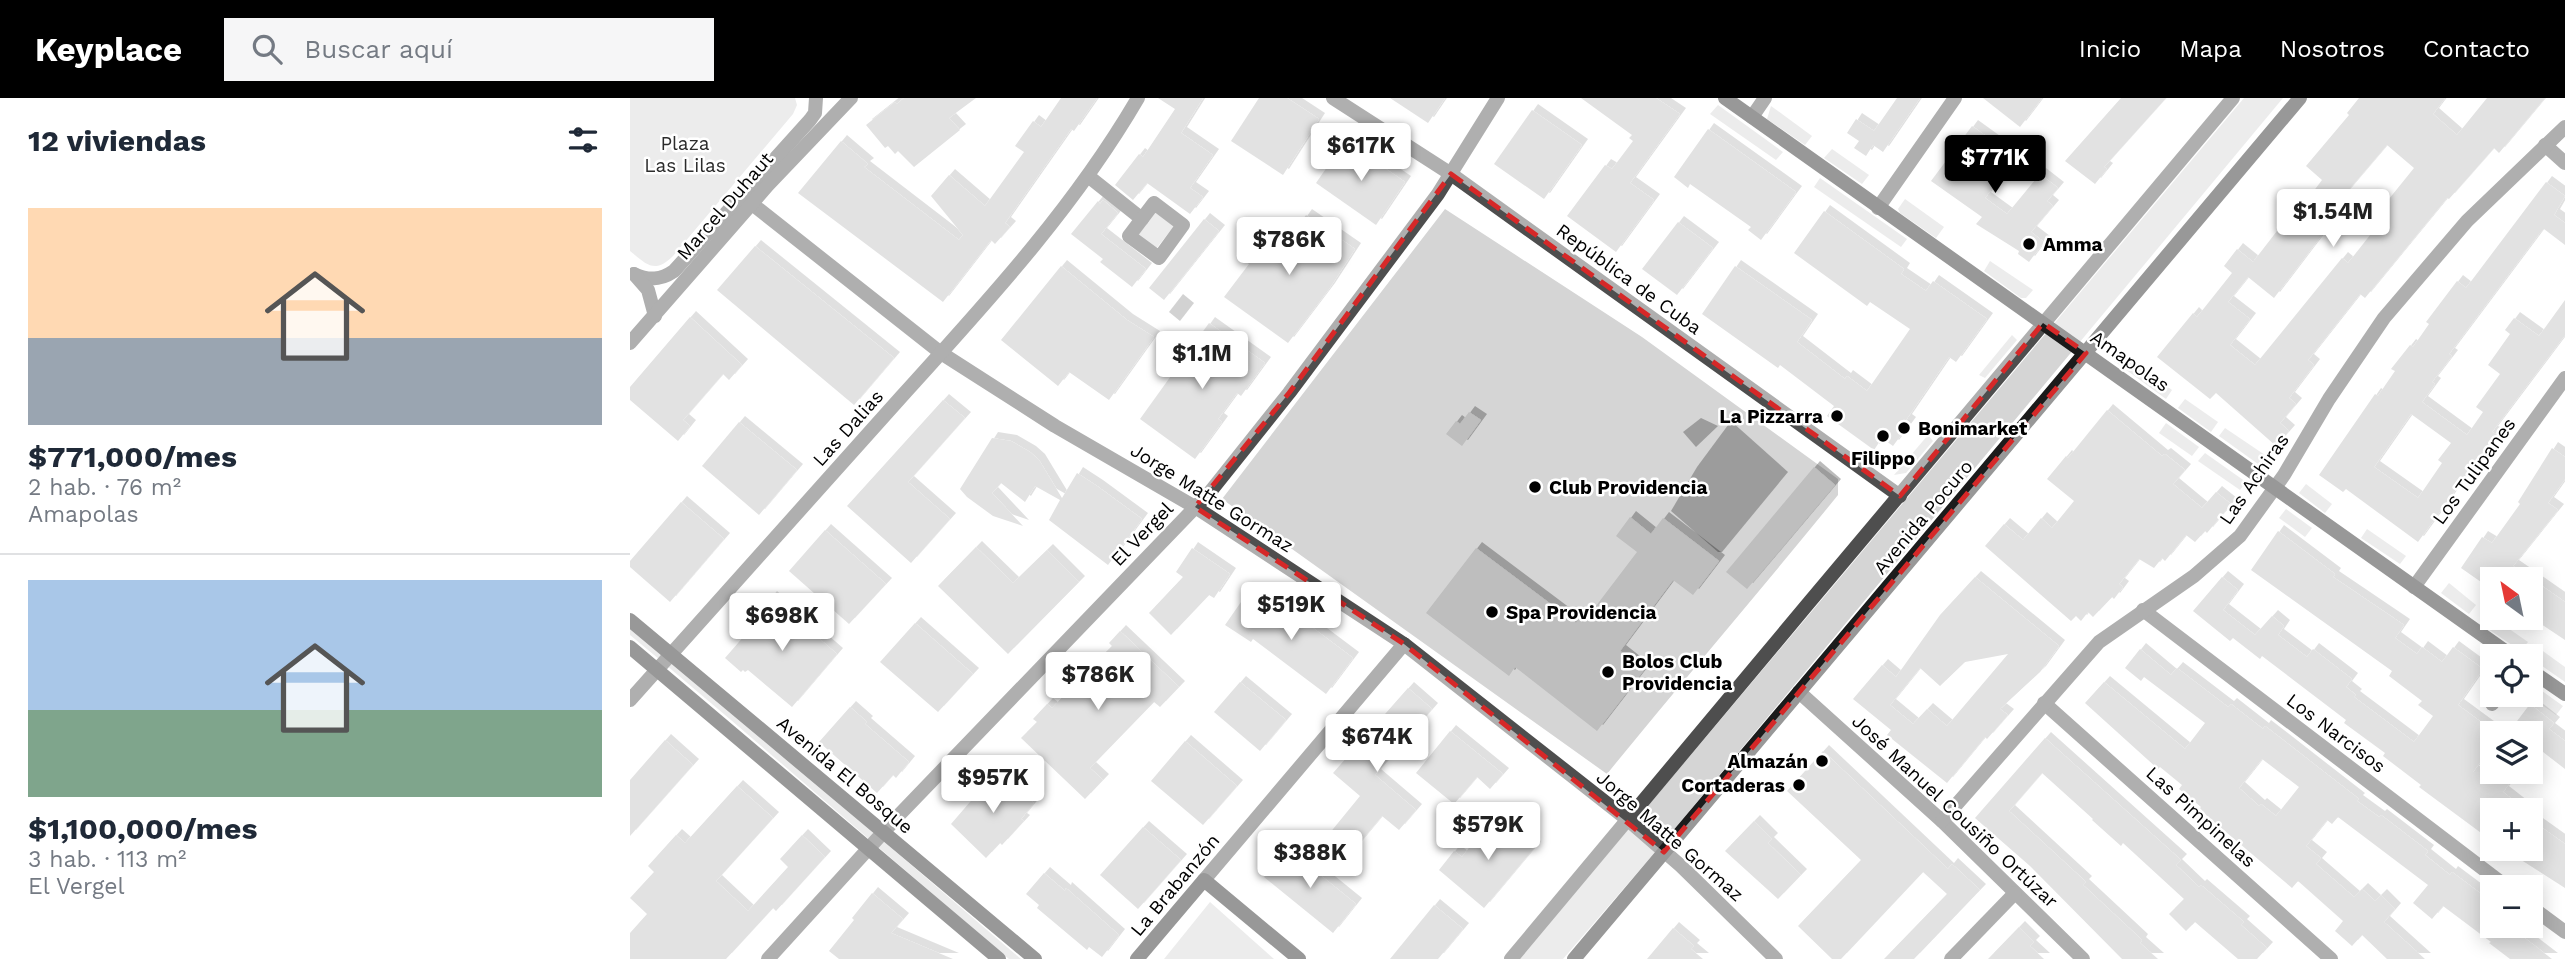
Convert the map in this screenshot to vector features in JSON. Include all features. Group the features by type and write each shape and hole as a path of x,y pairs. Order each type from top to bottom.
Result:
{"street":[{"path":"632,273 650,280 667,276 674,271 747,200 815,113 816,98"},
{"name":"Marcel Duhaut","path":"630,343 655,316 747,200 851,98"},
{"name":"Las Dalias","path":"630,700 941,353 1027,253 1088,176 1138,98"},
{"name":"República de Cuba","path":"1333,98 1451,174 1900,496"},
{"name":"El Vergel","path":"768,959 866,849 1195,507 1289,393 1451,174 1498,98"},
{"name":"Amapolas","path":"1725,98 2495,644"},
{"path":"1752,117 1765,98"},
{"path":"1878,208 1955,98"},
{"name":"Avenida Pocuro","path":"1574,959 2300,98"},
{"name":"Avenida Pocuro","path":"1511,959 2230,99"},
{"name":"Las Achiras","path":"1942,821 2099,642 2194,576 2239,536 2276,488 2329,399 2384,318 2467,221 2565,127"},
{"path":"2545,145 2565,163"},
{"path":"1088,176 1142,219"},
{"name":"Jorge Matte Gormaz","path":"747,200 941,353 1055,426 1195,507 1404,644 1628,820 1776,959"},
{"path":"632,273 648,290 655,316"},
{"name":"Los Tulipanes","path":"2414,587 2565,378"},
{"name":"Los Narcisos","path":"2143,610 2491,875"},
{"name":"Avenida El Bosque","path":"630,621 1035,959"},
{"name":"La Brabanzón","path":"1137,959 1404,644"},
{"path":"630,647 999,959"},
{"path":"2543,679 2565,694"},
{"name":"José Manuel Cousiño Ortúzar","path":"1799,692 1942,821 2083,959"},
{"name":"Las Pimpinelas","path":"2044,703 2331,959"},
{"path":"1204,880 1299,959"},
{"path":"1951,959 2015,892"},
{"path":"2543,916 2565,932"}],"highlighted area":[{"path":"1451,174 1900,496 2043,323 2086,353 1664,852 1404,644 1195,507 1289,393"}],"green space":[{"name":"Plaza Las Lilas","path":"630,98 795,98 797,105 793,114 673,256 667,262 656,266 651,266 630,251"},
{"path":"2244,98 2283,98 1662,844 1563,959 1519,959"},
{"path":"1718,105 1783,152 1776,160 1710,114"},
{"path":"1771,106 1812,136 1805,145 1767,119"},
{"path":"1832,149 1869,175 1862,184 1824,158"},
{"path":"1820,178 1907,239 1901,247 1814,187"},
{"path":"1905,199 1944,227 1936,238 1900,213 1898,209"},
{"name":"Club Providencia","path":"1445,209 1642,337 1838,479 1838,495 1607,774 1222,499"},
{"path":"1155,212 1174,226 1156,249 1138,235"},
{"path":"1990,261 2033,290 2026,298 2021,298 1984,271"},
{"path":"2012,335 2017,340 1985,378 1979,375"},
{"path":"2120,352 2172,390 2166,399 2114,361"},
{"path":"2185,399 2218,422 2211,432 2178,408"},
{"path":"2166,423 2199,447 2192,456 2159,433"},
{"path":"2225,428 2265,455 2258,464 2219,436"},
{"path":"1928,435 1933,441 1906,473 1894,475"},
{"path":"2205,453 2246,482 2240,490 2198,461"},
{"path":"2306,484 2332,504 2325,513 2299,493"},
{"path":"2286,509 2312,528 2305,537 2279,518"},
{"path":"2367,529 2406,556 2400,564 2361,538"},
{"path":"2449,583 2476,605 2469,614 2441,593"},
{"path":"630,624 1021,959 1009,959 630,635"},
{"path":"2490,630 2511,630 2528,642 2510,644"},
{"path":"2543,651 2565,667 2565,682 2543,667"},
{"path":"2543,692 2563,706 2556,715 2543,706"},
{"path":"1210,902 1274,959 1164,959"}],"shaded area":[{"path":"1183,294 1194,303 1180,321 1169,312"},
{"name":"Club Providencia","path":"1701,418 1718,426 1696,447 1683,432"},
{"name":"Club Providencia","path":"1731,421 1788,472 1722,552 1718,552 1671,511 1697,467"}],"building":[{"path":"904,98 976,98 949,118 960,130 914,167 898,151 895,154 888,146 885,148 866,125"},
{"path":"1061,98 1097,98 1074,131 1071,129 1005,223 1010,227 995,244 991,240 943,302 798,193 841,141 868,164 864,167 959,240 963,235 931,196 949,175 985,206 1024,152 1015,146 1033,121 1041,127"},
{"path":"1158,98 1203,98 1181,133 1213,155 1190,188 1203,197 1190,214 1147,183 1133,200 1115,185 1139,154 1143,157 1175,109"},
{"path":"1259,98 1287,98 1319,119 1283,175 1231,141"},
{"path":"1390,98 1445,98 1428,123"},
{"path":"1581,98 1656,98 1680,114 1630,183 1654,200 1616,252 1567,216 1605,165 1612,169 1633,141 1629,138 1632,135"},
{"path":"1897,98 1920,98 1883,152 1873,145 1866,156 1854,148 1859,141 1847,133 1856,119 1874,131"},
{"path":"1983,98 2042,98 2020,127"},
{"path":"2121,98 2166,98 2104,167 2107,169 2095,184 2065,161"},
{"path":"2359,98 2445,98 2433,114 2457,135 2487,98 2545,98 2499,153 2494,148 2449,199 2447,198 2365,298 2360,294 2308,360 2314,365 2289,398 2296,404 2280,423 2289,431 2276,446 2216,393 2210,399 2157,357 2193,313 2197,317 2232,273 2224,266 2237,249 2253,262 2287,218 2291,221 2322,180 2306,166 2349,115 2347,113","holes":["2387,145 2414,168 2372,220 2378,225 2348,263 2342,258 2255,365 2230,345 2250,319 2228,302 2248,277 2274,298 2341,210 2335,206"]},
{"path":"1532,110 1582,145 1544,199 1494,164"},
{"path":"1972,126 1997,144 1976,173 1994,186 1985,198 2007,214 2040,174 2058,188 2047,201 2053,206 2031,232 2044,242 2029,262 2018,254 2019,251 1976,224 1982,217 1931,181"},
{"path":"1708,129 1796,192 1761,240 1748,230 1751,227 1690,184 1688,188 1674,177"},
{"path":"1345,141 1405,182 1376,225 1316,183"},
{"path":"2546,182 2565,196 2554,215 2565,223 2565,245 2544,229 2539,234 2449,354 2452,356 2432,382 2435,384 2422,402 2467,435 2483,412 2476,407 2500,374 2488,365 2510,334 2505,330 2514,318 2539,336 2565,300 2565,335 2492,432 2496,434 2418,542 2346,489 2343,492 2319,475 2375,394 2378,396 2395,371 2391,369 2410,345 2413,347 2429,324 2426,322 2457,281 2466,288","holes":["2411,414 2451,443 2438,460 2442,463 2418,498 2374,467"]},
{"path":"1103,200 1118,213 1101,234 1146,269 1132,287 1100,262 1103,259 1071,234 1098,201 1100,204"},
{"path":"1824,211 1904,269 1901,274 1926,291 1933,281 1987,319 1956,362 1949,357 1906,420 1910,423 1893,446 1882,438 1874,450 1827,416 1834,406 1780,365 1778,368 1702,314 1735,266 1812,320 1797,342 1845,379 1847,376 1867,391 1910,329 1870,302 1867,306 1794,253"},
{"path":"1306,215 1355,249 1288,343 1224,297 1249,264 1240,257 1256,235 1280,252"},
{"path":"1204,219 1219,231 1164,300 1149,288"},
{"path":"1678,222 1713,248 1677,295 1642,269"},
{"path":"755,246 894,358 854,405 717,290"},
{"path":"1061,266 1127,320 1154,337 1109,400 1069,372 1058,386 1001,340"},
{"path":"690,317 742,365 729,380 723,374 683,420 690,426 678,441 630,400 630,387"},
{"path":"1209,323 1265,363 1241,396 1237,393 1218,419 1222,422 1195,459 1140,419"},
{"path":"943,400 965,418 908,482 950,519 911,563 847,506"},
{"path":"2107,410 2162,456 2165,454 2185,470 2173,484 2202,508 2216,492 2231,504 2207,533 2205,531 2195,542 2186,535 2165,561 2162,558 2154,568 2139,559 2119,584 2123,587 2114,599 2112,597 2093,617 2088,612 2081,621 2076,616 2071,621 1985,546 2004,524 2023,540 2041,518 2052,528 2074,501 2047,479"},
{"path":"1469,412 1481,420 1462,446 1446,434 1456,421 1460,424"},
{"path":"739,422 797,470 759,515 702,466"},
{"path":"992,438 1011,441 1030,452 1039,460 1062,498 1077,473 1142,519 1108,565 1049,520 1060,500 1035,486 1025,502 1001,483 992,493 1023,526 993,516 967,497 960,489"},
{"path":"2552,448 2565,457 2565,479 2548,503 2558,510 2514,567 2480,567 2480,581 2461,568 2482,537 2492,543 2520,504 2518,502"},
{"path":"1814,467 1835,485 1747,589 1726,572"},
{"path":"681,502 724,539 670,602 630,567 630,561"},
{"path":"1630,517 1651,534 1663,518 1719,561 1693,595 1673,580 1620,651 1644,670 1597,731 1515,667 1509,676 1426,613 1476,548 1576,623 1579,619 1583,623 1637,552 1616,536"},
{"path":"825,530 886,584 849,624 789,571"},
{"path":"2278,531 2335,574 2333,577 2404,625 2395,638 2417,654 2422,647 2442,662 2453,647 2480,667 2480,673 2458,705 2480,721 2480,762 2473,772 2480,772 2480,784 2509,784 2503,792 2511,798 2480,798 2480,832 2419,787 2421,785 2383,756 2385,753 2344,723 2346,720 2262,656 2260,659 2233,638 2230,641 2193,611 2222,577 2238,590 2223,610 2255,635 2272,616 2284,626 2278,635 2307,657 2313,649 2352,679 2346,687 2356,695 2354,697 2414,742 2433,716 2418,705 2422,701 2389,676 2392,671 2251,570"},
{"path":"976,547 1013,583 1047,550 1079,582 1008,654 938,586"},
{"path":"1192,548 1230,574 1214,598 1209,595 1171,635 1149,613 1183,577 1176,572"},
{"path":"1975,577 2059,646 2040,672 2000,709 2008,715 1987,739 1985,737 1947,783 1887,735 1891,730 1853,699 1882,665 1896,677 1940,615","holes":["2008,654 1947,726 1927,709 1913,724 1890,705 1920,668 1940,686 1965,662"]},
{"path":"2543,587 2565,602 2565,640 2543,625"},
{"path":"1252,592 1294,620 1297,616 1353,658 1326,694 1253,639 1251,642 1225,625 1241,602 1244,604"},
{"path":"771,597 837,654 792,707 748,670 741,672 725,658 766,611 762,608"},
{"path":"915,623 973,674 938,712 880,662"},
{"path":"1120,631 1179,687 1160,707 1154,702 1090,768 1103,780 1085,799 1021,738 1037,722 1033,719 1047,704 1052,708 1074,685 1070,682 1085,667 1088,670 1112,646 1109,643"},
{"path":"2140,649 2171,675 2177,668 2228,707 2231,704 2263,729 2265,726 2359,799 2357,801 2379,817 2381,815 2428,851 2425,855 2450,875 2452,872 2480,893 2480,934 2443,906 2432,919 2413,903 2428,885 2338,817 2332,824 2327,820 2306,846 2321,858 2316,864 2354,897 2362,889 2375,901 2381,895 2395,909 2384,922 2425,959 2387,959 2362,935 2352,946 2335,931 2343,921 2298,881 2292,888 2207,816 2201,807 2179,789 2182,785 2160,767 2158,769 2085,703 2104,682 2185,749 2205,723 2144,677 2141,681 2125,668","holes":["2262,759 2299,787 2276,816 2261,804 2259,806 2239,788"]},
{"path":"1240,682 1286,720 1260,751 1214,712"},
{"path":"1408,688 1432,709 1375,775 1416,810 1399,830 1382,816 1346,859 1333,849 1339,842 1329,834 1360,796 1333,773"},
{"path":"850,707 867,722 865,724 909,762 896,778 893,775 877,793 819,742"},
{"path":"2528,707 2534,707 2554,723 2549,729 2565,741 2565,769 2543,752 2543,721 2517,721"},
{"path":"1450,731 1503,774 1490,789 1477,777 1454,804 1416,773"},
{"path":"2045,738 2181,860 2176,865 2199,887 2201,885 2244,922 2241,925 2267,948 2257,959 2238,959 2195,922 2186,931 2169,914 2184,899 2123,843 2121,846 2042,773 2009,811 2086,882 2083,885 2142,940 2140,943 2158,959 2122,959 2030,866 1975,818"},
{"path":"665,740 693,765 630,836 630,780"},
{"path":"1185,741 1237,786 1203,825 1151,781"},
{"path":"1823,751 1948,869 1952,864 1980,890 1914,959 1884,959 1947,894 1923,872 1841,959 1832,959 1798,926 1861,860 1787,791"},
{"path":"995,773 1034,803 1021,819 1024,821 986,858 951,824"},
{"path":"737,786 773,818 716,881 748,911 788,867 780,859 802,835 825,857 776,911 773,908 726,959 630,959 630,933 647,914 630,898 654,872 648,866 676,835 685,843"},
{"path":"1494,815 1535,847 1484,908 1439,870 1454,851 1462,857"},
{"path":"1754,821 1772,839 1768,843 1801,875 1778,899 1725,851"},
{"path":"1143,827 1181,860 1138,909 1100,875"},
{"path":"2543,828 2565,844 2565,888 2523,861 2543,861"},
{"path":"1287,848 1356,904 1333,933 1264,877"},
{"path":"1044,873 1065,891 1066,888 1119,935 1102,957 1089,947 1087,950 1037,908 1039,905 1026,894"},
{"path":"872,893 903,919 891,933 953,959 839,959 829,951"},
{"path":"1434,905 1463,929 1438,959 1390,959"},
{"path":"2019,927 2034,942 2030,946 2044,959 1988,959"},
{"path":"1673,928 1694,946 1691,949 1703,959 1647,959"},
{"path":"2486,938 2525,938 2552,959 2510,959 2489,943 2491,942"}],"place":[{"name":"Amma","path":"2029,244"},
{"name":"La Pizzarra","path":"1837,416"},
{"name":"Bonimarket","path":"1904,428"},
{"name":"Filippo","path":"1883,436"},
{"name":"Club Providencia","path":"1535,487"},
{"name":"Spa Providencia","path":"1492,612"},
{"name":"Bolos Club Providencia","path":"1608,672"},
{"name":"Almazán","path":"1822,761"},
{"name":"Cortaderas","path":"1799,785"}]}
